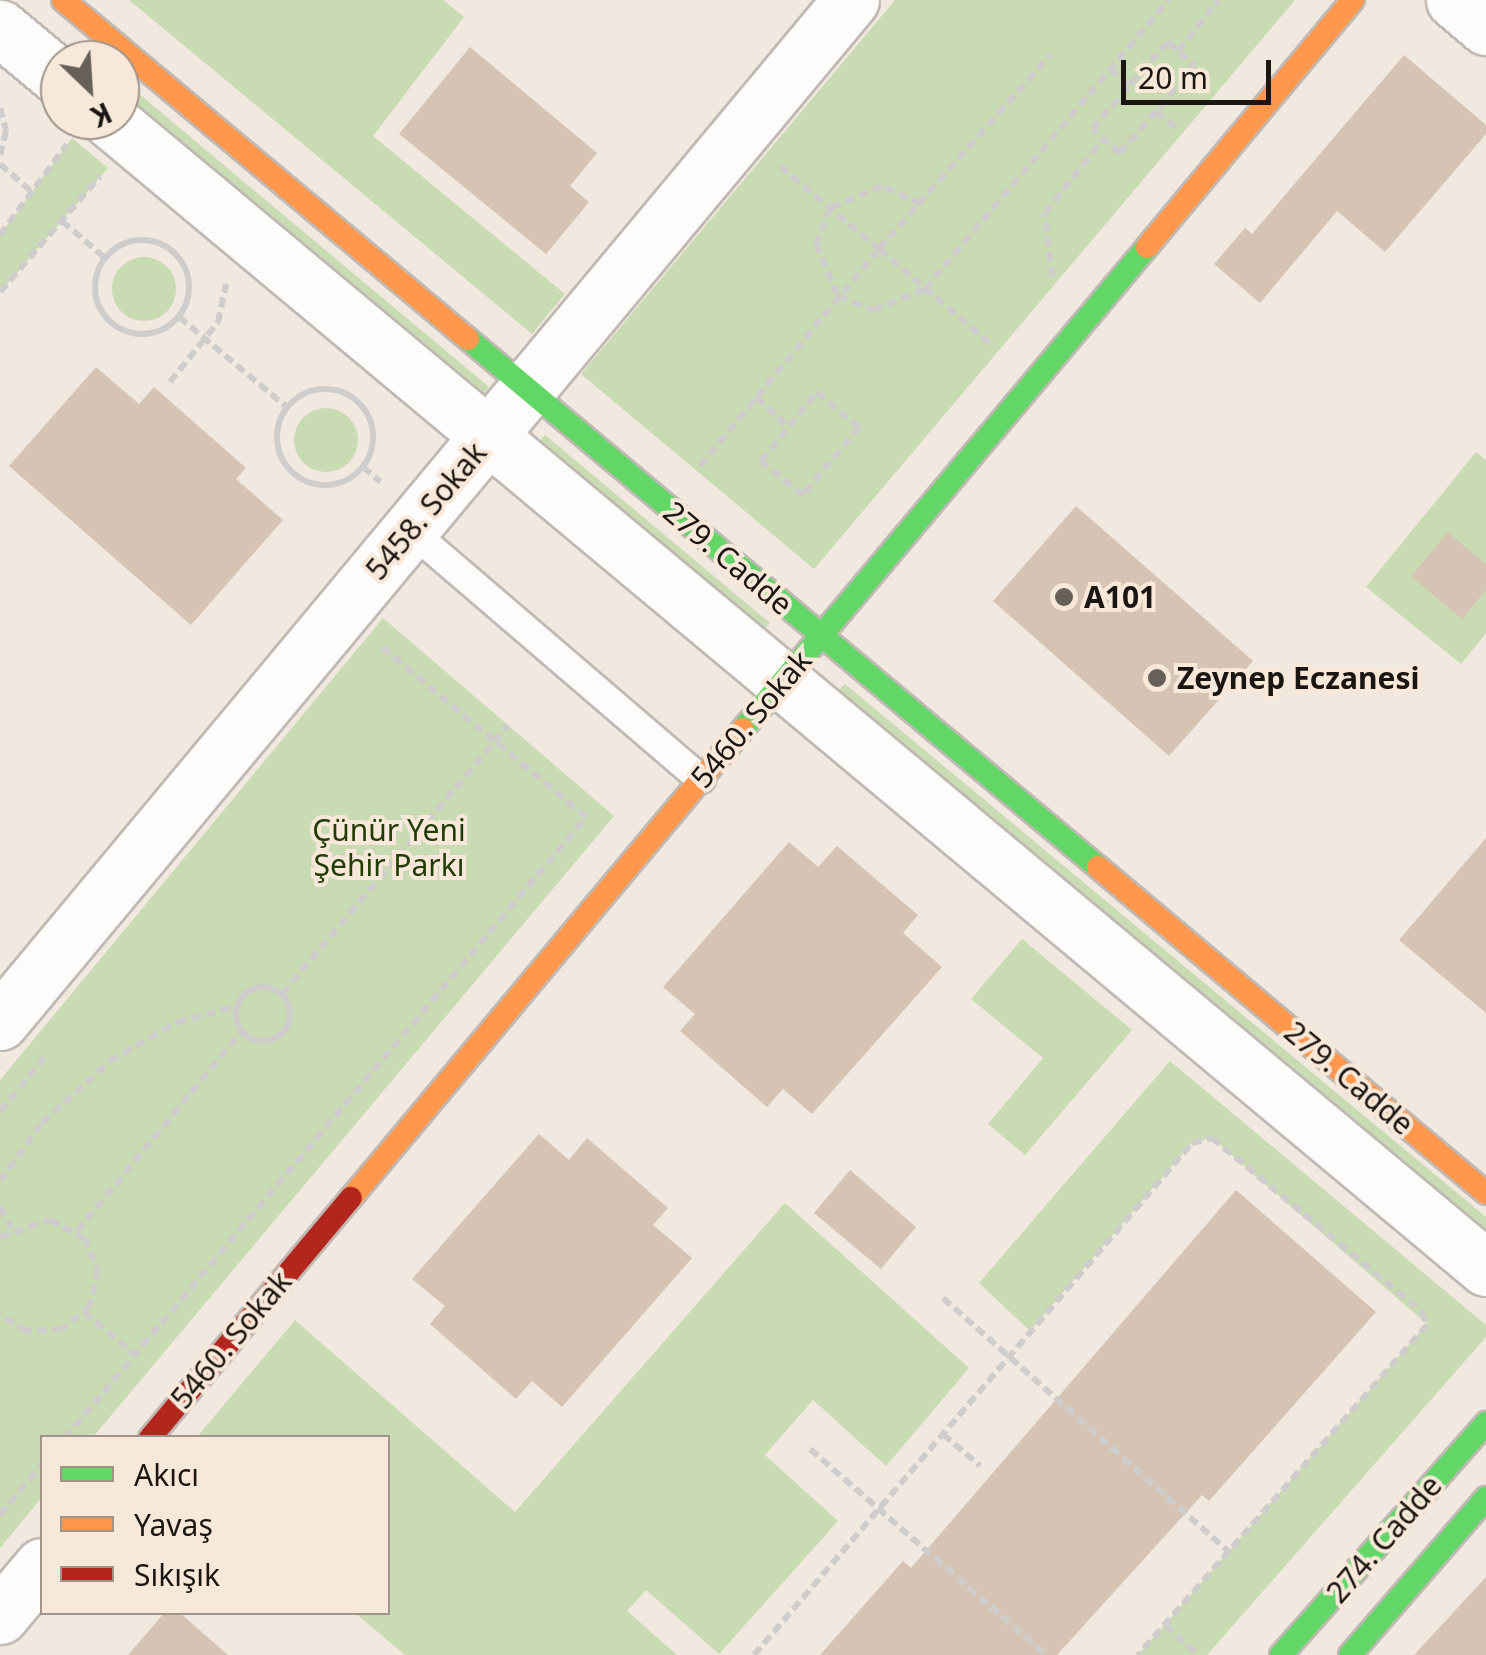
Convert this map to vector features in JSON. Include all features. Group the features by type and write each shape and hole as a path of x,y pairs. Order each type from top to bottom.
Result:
{"street":[{"name":"279. Cadde","path":"63,0 1486,1193"},
{"name":"5458. Sokak","path":"0,1022 851,0"},
{"name":"5460. Sokak","path":"152,1435 1353,0"},
{"path":"1454,0 1486,27"},
{"path":"0,28 40,61"},
{"name":"279. Cadde","path":"96,142 488,436 1486,1268"},
{"name":"274. Cadde","path":"1281,1655 1486,1423"},
{"path":"1350,1655 1486,1498"},
{"path":"0,1616 40,1568"}],"lane":[{"path":"410,530 701,779"}],"path":[{"path":"921,204 882,186 830,208 816,244 838,296 874,310 925,289 1168,0"},
{"path":"1178,51 1219,0"},
{"path":"1168,42 1195,66 1120,153 1092,130 1130,86 1168,42"},
{"path":"696,471 838,296 1050,56"},
{"path":"1110,69 1130,86"},
{"path":"0,108 6,132 0,155"},
{"path":"1156,111 1181,133"},
{"path":"740,134 1033,381"},
{"path":"1054,283 1045,213 1103,139"},
{"path":"0,235 32,192 96,142"},
{"path":"0,292 62,221 96,142"},
{"path":"0,164 32,192"},
{"path":"62,221 105,258"},
{"path":"140,240 170,248 190,288 179,317 137,335 108,322 94,293 105,258 140,240"},
{"path":"170,382 208,340 225,301 227,268"},
{"path":"179,317 288,408"},
{"path":"323,389 353,398 373,438 362,467 336,484 291,471 277,442 288,408 323,389"},
{"path":"817,392 859,427 803,495 761,460 789,426 817,392"},
{"path":"756,397 789,426"},
{"path":"68,1435 586,818 384,645 372,660"},
{"path":"282,994 508,726"},
{"path":"0,1181 42,1123 110,1061 178,1022 236,1006 256,988 282,994 290,1009 282,1034 266,1042 242,1032"},
{"path":"236,1006 242,1032"},
{"path":"77,1232 242,1032"},
{"path":"0,1111 50,1051"},
{"path":"754,1655 1200,1140 1225,1147 1422,1312 1424,1332 1138,1655"},
{"path":"0,1207 11,1228"},
{"path":"0,1237 11,1228 50,1220 77,1232 98,1270 84,1312 44,1333 1,1316"},
{"path":"943,1298 1230,1553"},
{"path":"84,1312 184,1397"},
{"path":"943,1434 980,1466"},
{"path":"810,1449 1046,1655"},
{"path":"0,1515 40,1466"},
{"path":"0,1505 20,1491"},
{"path":"1165,1626 1198,1655"}],"green space":[{"path":"129,0 443,0 464,17 373,136 565,294 532,334"},
{"path":"895,0 1295,0 814,569 581,374"},
{"path":"140,95 489,387 479,399 140,116"},
{"path":"71,140 108,168 0,292 0,235"},
{"path":"144,257 167,266 176,289 167,312 144,321 121,312 112,289 121,266"},
{"path":"326,408 349,417 358,440 349,463 326,472 303,463 294,440 303,417"},
{"path":"545,435 770,623 758,635 535,447"},
{"path":"1476,452 1486,460 1486,633 1461,664 1366,587"},
{"name":"Çünür Yeni Şehir Parkı","path":"383,618 614,816 95,1435 40,1435 40,1499 0,1548 0,1080"},
{"path":"845,684 1486,1217 1486,1239 835,693"},
{"path":"1022,939 1132,1030 1025,1155 988,1124 1043,1058 971,999"},
{"path":"1170,1061 1486,1325 1486,1337 1207,1655 1138,1655 1427,1324 1212,1138 1192,1143 1030,1331 979,1283"},
{"path":"785,1203 969,1368 886,1466 813,1400 765,1455 838,1521 719,1654 646,1590 627,1611 677,1655 405,1655 357,1615 390,1615 390,1435 199,1435 295,1320 515,1512"}],"building":[{"path":"470,47 597,153 570,186 589,202 546,254 399,134"},
{"path":"1404,55 1486,125 1486,134 1385,252 1337,211 1260,303 1214,264 1245,228 1252,234"},
{"path":"96,367 139,404 154,387 246,468 236,479 283,520 191,625 9,466"},
{"path":"1076,506 1253,661 1169,756 993,601"},
{"path":"1448,532 1486,564 1486,590 1462,619 1411,576"},
{"path":"1486,838 1486,1013 1399,940"},
{"path":"789,842 818,867 837,846 918,915 903,933 942,967 812,1114 783,1089 767,1107 680,1031 695,1014 663,987"},
{"path":"539,1134 569,1160 587,1138 668,1208 653,1225 692,1258 562,1407 532,1381 516,1399 430,1324 445,1306 412,1279"},
{"path":"850,1170 916,1227 881,1269 814,1213"},
{"path":"1236,1190 1376,1312 1209,1501 1202,1495 1057,1655 820,1655 903,1561 911,1568"},
{"path":"1486,1577 1486,1655 1414,1655"},
{"path":"162,1615 182,1615 228,1655 128,1655"}],"traffic: fast":[{"path":"743,729 1147,247"},
{"path":"468,339 1098,867"},
{"path":"1281,1655 1486,1423"},
{"path":"1350,1655 1486,1498"}],"traffic: slow":[{"path":"63,0 468,339"},
{"path":"1147,247 1353,0"},
{"path":"351,1198 743,729"},
{"path":"1098,867 1486,1193"}],"traffic: jam":[{"path":"153,1435 351,1198"}],"place":[{"name":"A101","path":"1064,597"},
{"name":"Zeynep Eczanesi","path":"1157,678"}]}
